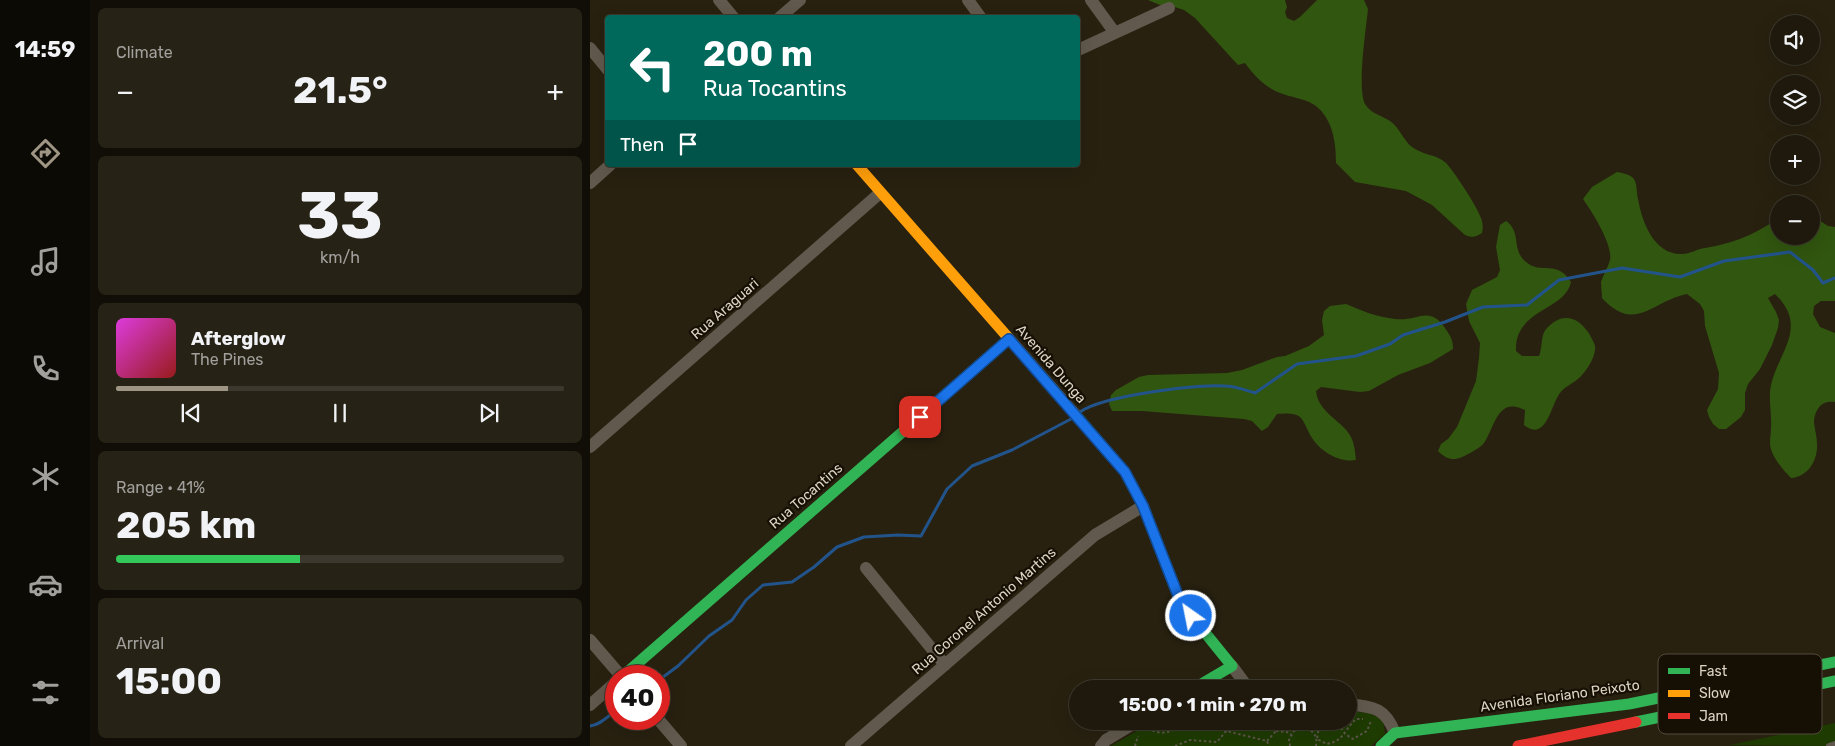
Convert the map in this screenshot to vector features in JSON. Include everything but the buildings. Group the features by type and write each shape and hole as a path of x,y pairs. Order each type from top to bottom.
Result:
{"street":[{"path":"719,0 732,15"},
{"path":"782,15 800,0"},
{"path":"968,0 979,15"},
{"path":"1090,0 1115,33"},
{"path":"1080,49 1169,8"},
{"path":"590,48 605,66"},
{"path":"590,183 608,167"},
{"name":"Avenida Dunga","path":"859,167 1125,472 1143,506 1181,603 1232,666"},
{"name":"Rua Araguari","path":"590,447 880,193"},
{"name":"Rua Tocantins","path":"635,665 1009,339"},
{"name":"Rua Coronel Antonio Martins","path":"851,746 1095,535 1143,506"},
{"path":"866,568 945,665"},
{"path":"590,640 612,665"},
{"name":"Avenida Floriano Peixoto","path":"1822,665 1835,662"},
{"path":"1208,680 1232,666 1243,680"},
{"path":"1822,684 1835,681"},
{"path":"590,705 605,692"},
{"name":"Avenida Floriano Peixoto","path":"1396,740 1658,698"},
{"path":"1629,704 1633,722"},
{"path":"1357,706 1379,710 1387,716 1396,740 1380,746"},
{"path":"1518,746 1658,717"},
{"path":"667,730 681,746"},
{"path":"1101,746 1106,740 1139,730"}],"lane":[{"path":"1829,746 1835,744"}],"path":[{"path":"1291,735 1294,731 1304,727 1314,732 1317,739 1327,744 1338,742 1345,734 1348,727 1356,719 1371,721 1367,731 1353,738 1345,734 1342,730"},
{"path":"1134,746 1142,730"},
{"path":"1146,730 1167,733 1177,730"},
{"path":"1290,746 1291,730"},
{"path":"1316,746 1318,730"},
{"path":"1175,746 1190,740 1217,742 1226,731 1267,740"},
{"path":"1267,740 1276,731 1287,732 1291,735"},
{"path":"1267,740 1268,746"},
{"path":"1136,742 1140,746"},
{"path":"1205,742 1207,746"}],"green space":[{"path":"1148,0 1285,0 1287,18 1294,21 1317,0 1364,0 1368,9 1362,72 1365,104 1373,112 1393,124 1412,147 1442,160 1450,167 1477,209 1482,221 1482,233 1474,237 1465,235 1432,205 1406,191 1355,182 1336,163 1335,147 1330,125 1316,106 1272,89 1257,78 1245,63 1238,65 1195,18 1184,10 1160,5"},
{"path":"1617,172 1632,177 1636,184 1637,196 1646,227 1657,243 1672,253 1685,254 1735,241 1770,224 1770,245 1820,245 1820,221 1828,226 1835,227 1835,301 1821,301 1814,306 1813,314 1820,327 1835,333 1835,402 1824,403 1816,411 1814,420 1817,441 1816,456 1811,467 1802,475 1791,478 1784,471 1772,452 1770,441 1771,385 1789,339 1791,328 1790,317 1785,306 1775,294 1768,298 1779,320 1772,345 1760,369 1748,384 1745,393 1745,410 1741,417 1726,429 1719,429 1713,424 1707,410 1718,389 1719,373 1705,326 1704,311 1700,304 1687,294 1644,312 1624,314 1602,298 1601,282 1610,260 1610,253 1601,228 1583,199 1592,187"},
{"path":"1506,221 1514,230 1519,252 1526,262 1532,266 1560,271 1571,282 1567,292 1560,299 1531,318 1523,327 1518,337 1516,351 1522,356 1539,356 1542,338 1547,328 1559,319 1570,318 1581,324 1590,335 1595,348 1594,354 1591,362 1578,379 1560,393 1542,427 1534,430 1527,427 1524,425 1525,410 1517,407 1508,407 1497,417 1481,446 1462,457 1450,459 1438,451 1441,444 1448,439 1457,427 1476,381 1479,358 1480,343 1469,321 1466,304 1472,290 1497,277 1500,270 1496,247 1500,225"},
{"path":"1346,304 1388,318 1403,319 1429,316 1435,318 1448,333 1453,346 1453,349 1430,363 1398,375 1369,391 1360,392 1321,387 1316,391 1317,398 1324,409 1349,434 1354,445 1356,460 1337,458 1320,448 1312,438 1302,419 1295,414 1277,414 1268,427 1262,431 1252,421 1244,419 1142,411 1112,411 1109,404 1111,395 1116,390 1139,377 1148,375 1227,373 1285,356 1309,346 1324,335 1322,320 1324,311 1330,306"},
{"path":"1357,712 1369,713 1383,720 1385,734 1371,746 1111,746 1139,730 1357,730"},
{"path":"1835,723 1835,746 1730,745 1782,734 1822,734 1822,726"}],"waterway":[{"path":"1080,412 1091,406 1108,401 1172,389 1225,386 1236,387 1255,393 1297,364 1356,356 1390,344 1403,335 1445,322 1483,307 1527,305 1559,280 1622,268 1680,277 1724,261 1790,252 1813,270 1823,283 1835,278"},
{"path":"670,672 709,636 732,620 746,600 763,585 792,582 814,567 837,547 864,537 921,536 947,489 972,466 1012,450 1071,419"},
{"path":"590,726 605,719"}],"traffic: fast":[{"path":"636,665 1009,339"},
{"path":"1075,414 1125,472 1143,506 1181,603 1232,666 1208,680"},
{"path":"1822,665 1835,662"},
{"path":"1822,684 1835,681"},
{"path":"1381,746 1395,733 1629,704 1658,698"},
{"path":"1636,722 1658,717"}],"traffic: slow":[{"path":"859,167 1075,414"}],"traffic: jam":[{"path":"1518,746 1636,722"}],"route":[{"path":"920,417 1009,339 1125,472 1143,506 1181,603 1191,616"}]}
